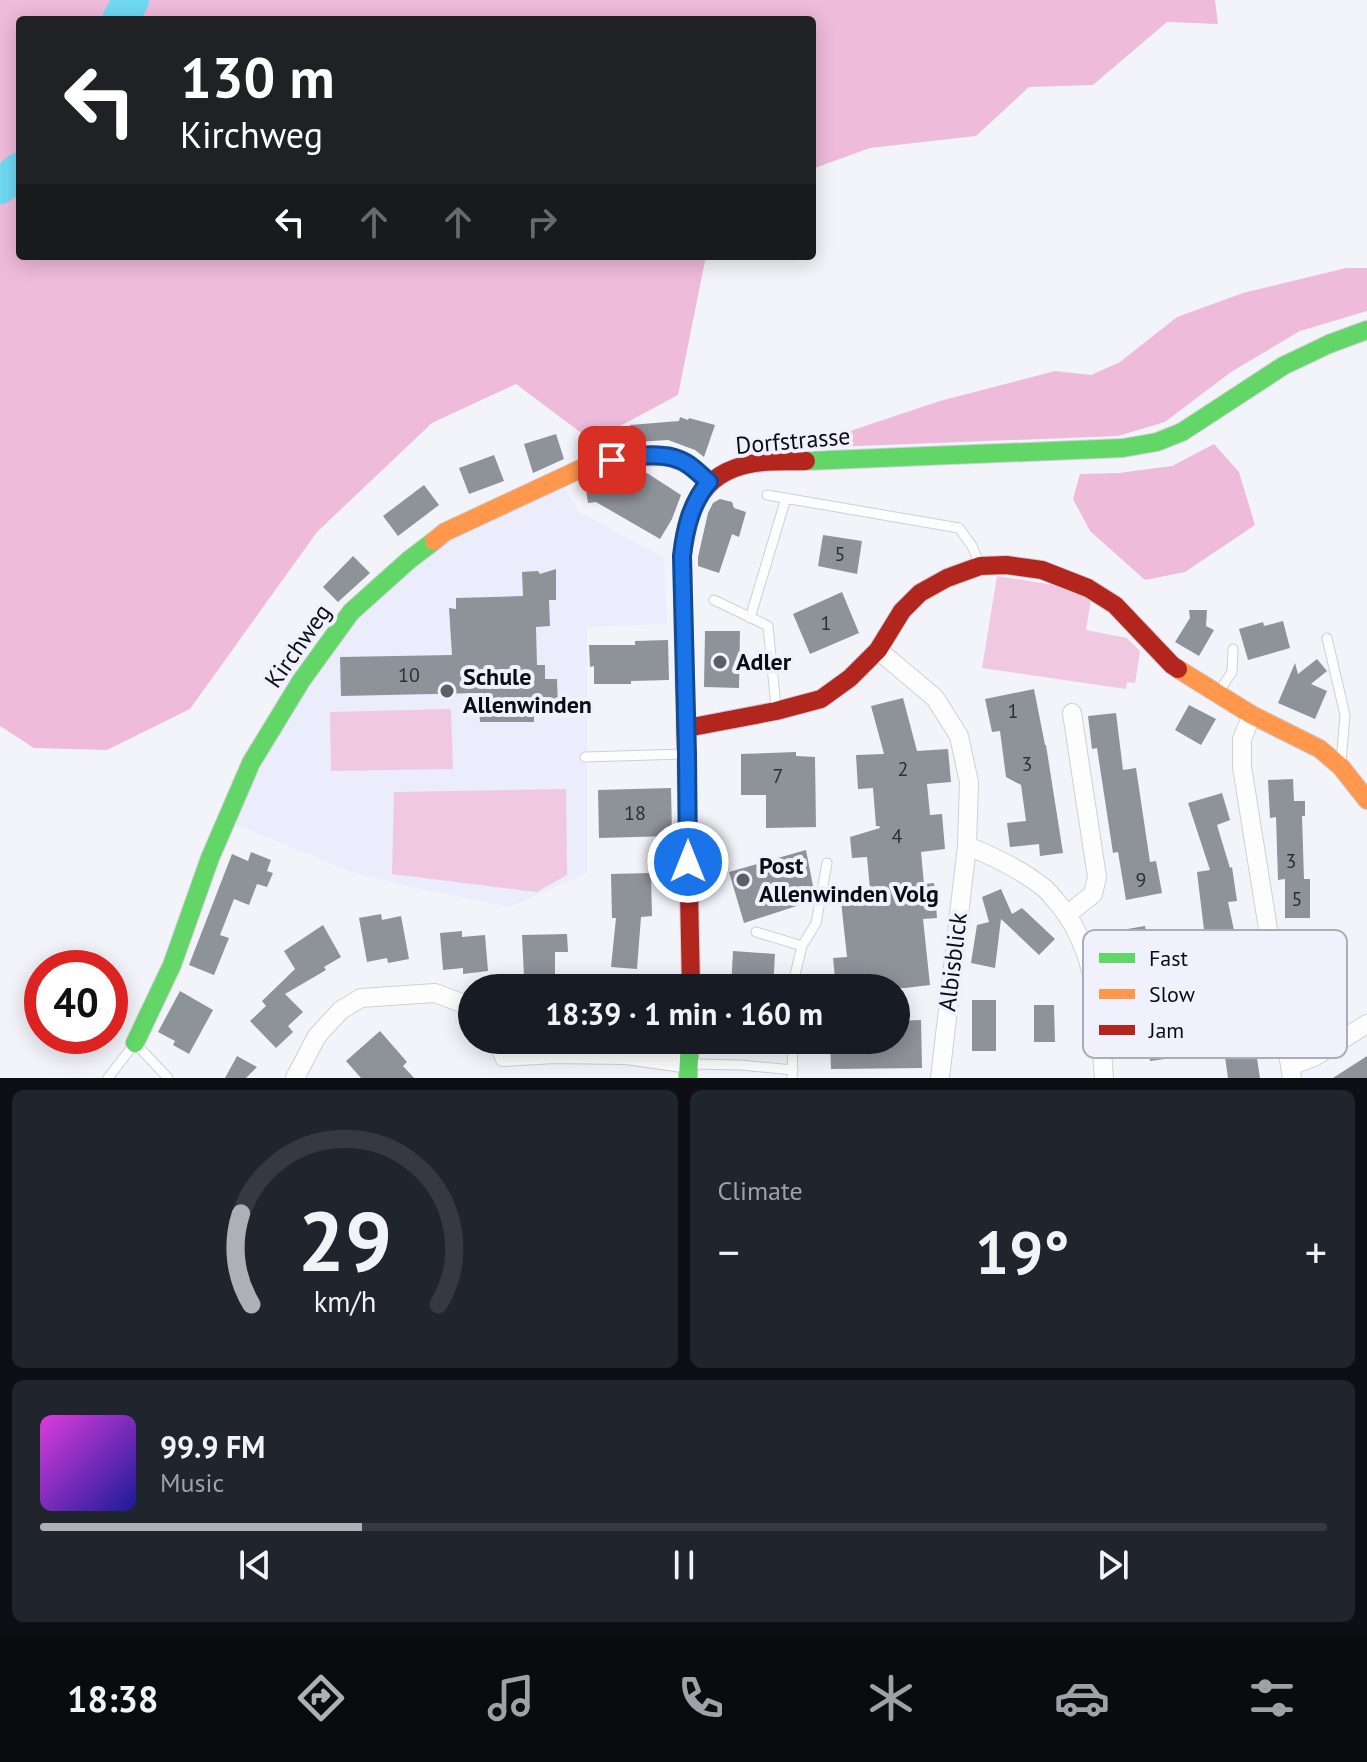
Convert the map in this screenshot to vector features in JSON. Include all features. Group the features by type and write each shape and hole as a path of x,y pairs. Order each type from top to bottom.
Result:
{"street":[{"name":"Dorfstrasse","path":"691,974 682,556 691,510 709,482 730,469 752,463 1123,448 1157,442 1182,432 1283,366 1367,330"},
{"name":"Kirchweg","path":"135,1043 172,965 210,858 251,763 301,681 351,612 445,532 591,464 632,457 668,456 689,465 709,482"},
{"path":"687,728 821,699 850,678 878,650 902,611 920,593 947,578 980,566 1006,565 1042,570 1088,588 1115,605 1172,665 1252,715 1320,749 1341,767 1367,800"},
{"name":"Albisblick","path":"878,650 935,698 959,736 969,782 967,846 940,1078"},
{"path":"1068,914 1093,894 1097,877 1072,713"},
{"path":"1252,715 1242,739 1242,767 1268,930"},
{"path":"967,846 991,855 1045,888 1068,914 1083,945"},
{"path":"295,1078 317,1036 341,1010 361,998 435,993 458,1002"},
{"path":"1347,1036 1367,1024"},
{"path":"503,1054 504,1057 626,1055 689,1071"},
{"path":"1102,1058 1104,1078"},
{"path":"1291,1072 1312,1058"}],"lane":[{"path":"767,495 959,528 972,546 980,566"},
{"path":"750,618 786,498"},
{"path":"714,600 768,626 776,711"},
{"path":"1327,638 1345,715 1341,767"},
{"path":"1218,693 1232,672 1233,649"},
{"path":"585,757 687,754"},
{"path":"795,974 802,946 816,923 827,863"},
{"path":"756,932 802,946"},
{"name":"Kirchweg","path":"108,1078 135,1043"},
{"path":"135,1043 168,1078"},
{"path":"689,1071 741,1065 793,1074"}],"shaded area":[{"path":"0,0 1215,0 1218,24 1167,22 1093,85 1029,87 976,136 870,148 816,168 816,16 16,16 16,260 705,260 678,395 592,441 516,384 432,423 317,532 190,709 107,750 34,748 0,726"},
{"path":"1346,268 1367,268 1367,311 1300,331 1231,372 1165,422 1118,436 834,447 835,436 940,401 1055,371 1091,375 1120,362 1177,317 1243,293"},
{"path":"1214,444 1239,472 1255,525 1185,572 1145,580 1090,531 1073,499 1080,474 1172,466"},
{"name":"Schule Allenwinden","path":"564,487 580,513 664,557 667,624 587,627 587,873 510,907 352,872 232,823 264,756 352,620 451,537"},
{"path":"997,576 1054,585 1091,599 1086,630 1127,638 1140,651 1135,683 1127,682 1126,689 982,668"},
{"path":"451,709 453,769 331,771 330,712"},
{"path":"566,789 567,875 537,892 392,874 394,792"}],"building":[{"path":"680,417 715,425 704,457 695,450 668,440 619,443 619,428 679,421"},
{"path":"556,434 564,459 533,473 524,444"},
{"path":"494,455 504,481 469,494 459,468"},
{"path":"647,473 681,495 660,539 596,502 588,503 585,484 596,479"},
{"path":"424,485 439,505 398,536 383,516"},
{"path":"720,499 732,502 734,508 746,512 739,537 732,534 719,573 698,566 698,557 708,513 713,503"},
{"path":"823,535 862,541 857,574 818,566"},
{"path":"353,556 370,573 338,602 323,587"},
{"path":"556,569 556,600 549,600 550,626 536,627 537,665 545,665 545,679 557,679 558,707 534,707 534,722 480,722 478,693 341,696 340,657 452,655 449,608 456,609 456,598 523,596 522,572 538,571 540,574"},
{"path":"842,592 859,633 810,654 793,614"},
{"path":"1189,610 1207,610 1206,626 1214,630 1199,656 1175,642 1190,618"},
{"path":"1283,621 1290,648 1248,660 1239,629 1263,622 1264,626"},
{"path":"705,631 740,631 739,688 704,687"},
{"path":"668,640 669,680 594,684 589,645 635,645 635,641"},
{"path":"1317,659 1327,671 1311,684 1327,691 1315,719 1278,703 1295,663 1298,674"},
{"path":"1034,689 1063,853 1040,856 1039,844 1010,847 1007,823 1026,821 1021,785 1006,777 1000,731 992,732 985,699"},
{"path":"903,698 917,751 948,749 951,782 927,784 930,815 942,814 945,849 921,852 924,884 934,883 937,918 923,919 930,985 910,987 910,974 835,974 833,958 847,957 840,892 870,889 867,857 852,858 850,837 880,828 876,826 873,788 858,789 856,755 884,754 871,706"},
{"path":"1189,705 1216,719 1201,745 1175,730"},
{"path":"1116,713 1123,770 1136,768 1150,862 1156,861 1162,893 1126,900 1118,852 1113,853 1097,748 1092,749 1088,716"},
{"path":"796,752 796,756 815,757 816,827 766,828 766,795 741,795 741,754"},
{"path":"1293,779 1294,801 1305,801 1305,816 1302,816 1304,879 1310,879 1310,918 1285,918 1285,879 1278,880 1276,817 1270,818 1268,780"},
{"path":"671,788 672,836 599,838 598,790"},
{"path":"1222,793 1230,820 1217,825 1232,867 1237,901 1228,902 1234,930 1204,930 1197,872 1210,870 1188,803"},
{"path":"806,850 814,891 812,901 744,923 729,872"},
{"path":"251,852 271,860 267,871 273,873 267,887 257,884 249,905 234,899 220,935 229,938 214,975 189,965 232,854 248,861"},
{"path":"651,873 652,916 641,917 637,969 611,967 616,918 612,918 611,874"},
{"path":"1001,889 1012,914 1022,908 1055,939 1039,955 1001,919 995,968 971,963 977,925 989,922 982,897"},
{"path":"381,914 382,920 401,916 409,959 388,963 387,958 367,962 359,918"},
{"path":"323,925 341,957 324,967 326,970 285,994 303,1012 288,1026 293,1032 276,1048 250,1021 266,1006 262,1001 295,969 284,951"},
{"path":"1145,926 1146,930 1122,930"},
{"path":"462,931 462,937 485,935 488,971 463,974 463,968 443,970 440,933"},
{"path":"567,934 568,952 555,952 555,974 524,974 522,935"},
{"path":"733,951 775,954 774,974 732,974"},
{"path":"180,991 213,1010 189,1054 173,1045 175,1041 158,1032"},
{"path":"972,1000 996,1000 996,1051 972,1051"},
{"path":"1034,1005 1054,1005 1055,1042 1034,1042"},
{"path":"910,1020 921,1020 922,1068 831,1069 830,1054 910,1054"},
{"path":"380,1031 407,1062 403,1066 414,1078 361,1078 346,1061"},
{"path":"237,1056 257,1067 246,1078 225,1078"},
{"path":"1367,1056 1367,1078 1333,1078"},
{"path":"1225,1058 1257,1058 1260,1078 1228,1078"}],"waterway":[{"path":"122,16 131,0"},
{"path":"0,186 16,173"}],"traffic: fast":[{"path":"806,461 1123,448 1157,442 1182,432 1283,366 1367,330"},
{"path":"135,1043 172,965 210,858 251,763 301,681 351,612 434,541"},
{"path":"688,1078 689,1054"}],"traffic: slow":[{"path":"434,541 445,532 591,464 632,457 668,456 689,465 709,482"},
{"path":"1178,669 1252,715 1320,749 1341,767 1367,800"}],"traffic: jam":[{"path":"691,974 682,556 688,524 699,497 719,476 757,463 806,461"},
{"path":"687,728 821,699 850,678 878,650 902,611 920,593 947,578 980,566 1006,565 1042,570 1088,588 1115,605 1178,669"}],"place":[{"name":"Adler","path":"720,662"},
{"name":"Schule Allenwinden","path":"447,691"},
{"name":"Post Allenwinden Volg","path":"743,880"}],"route":[{"path":"612,460 668,456 689,465 709,482 691,510 682,556 688,862"}]}
